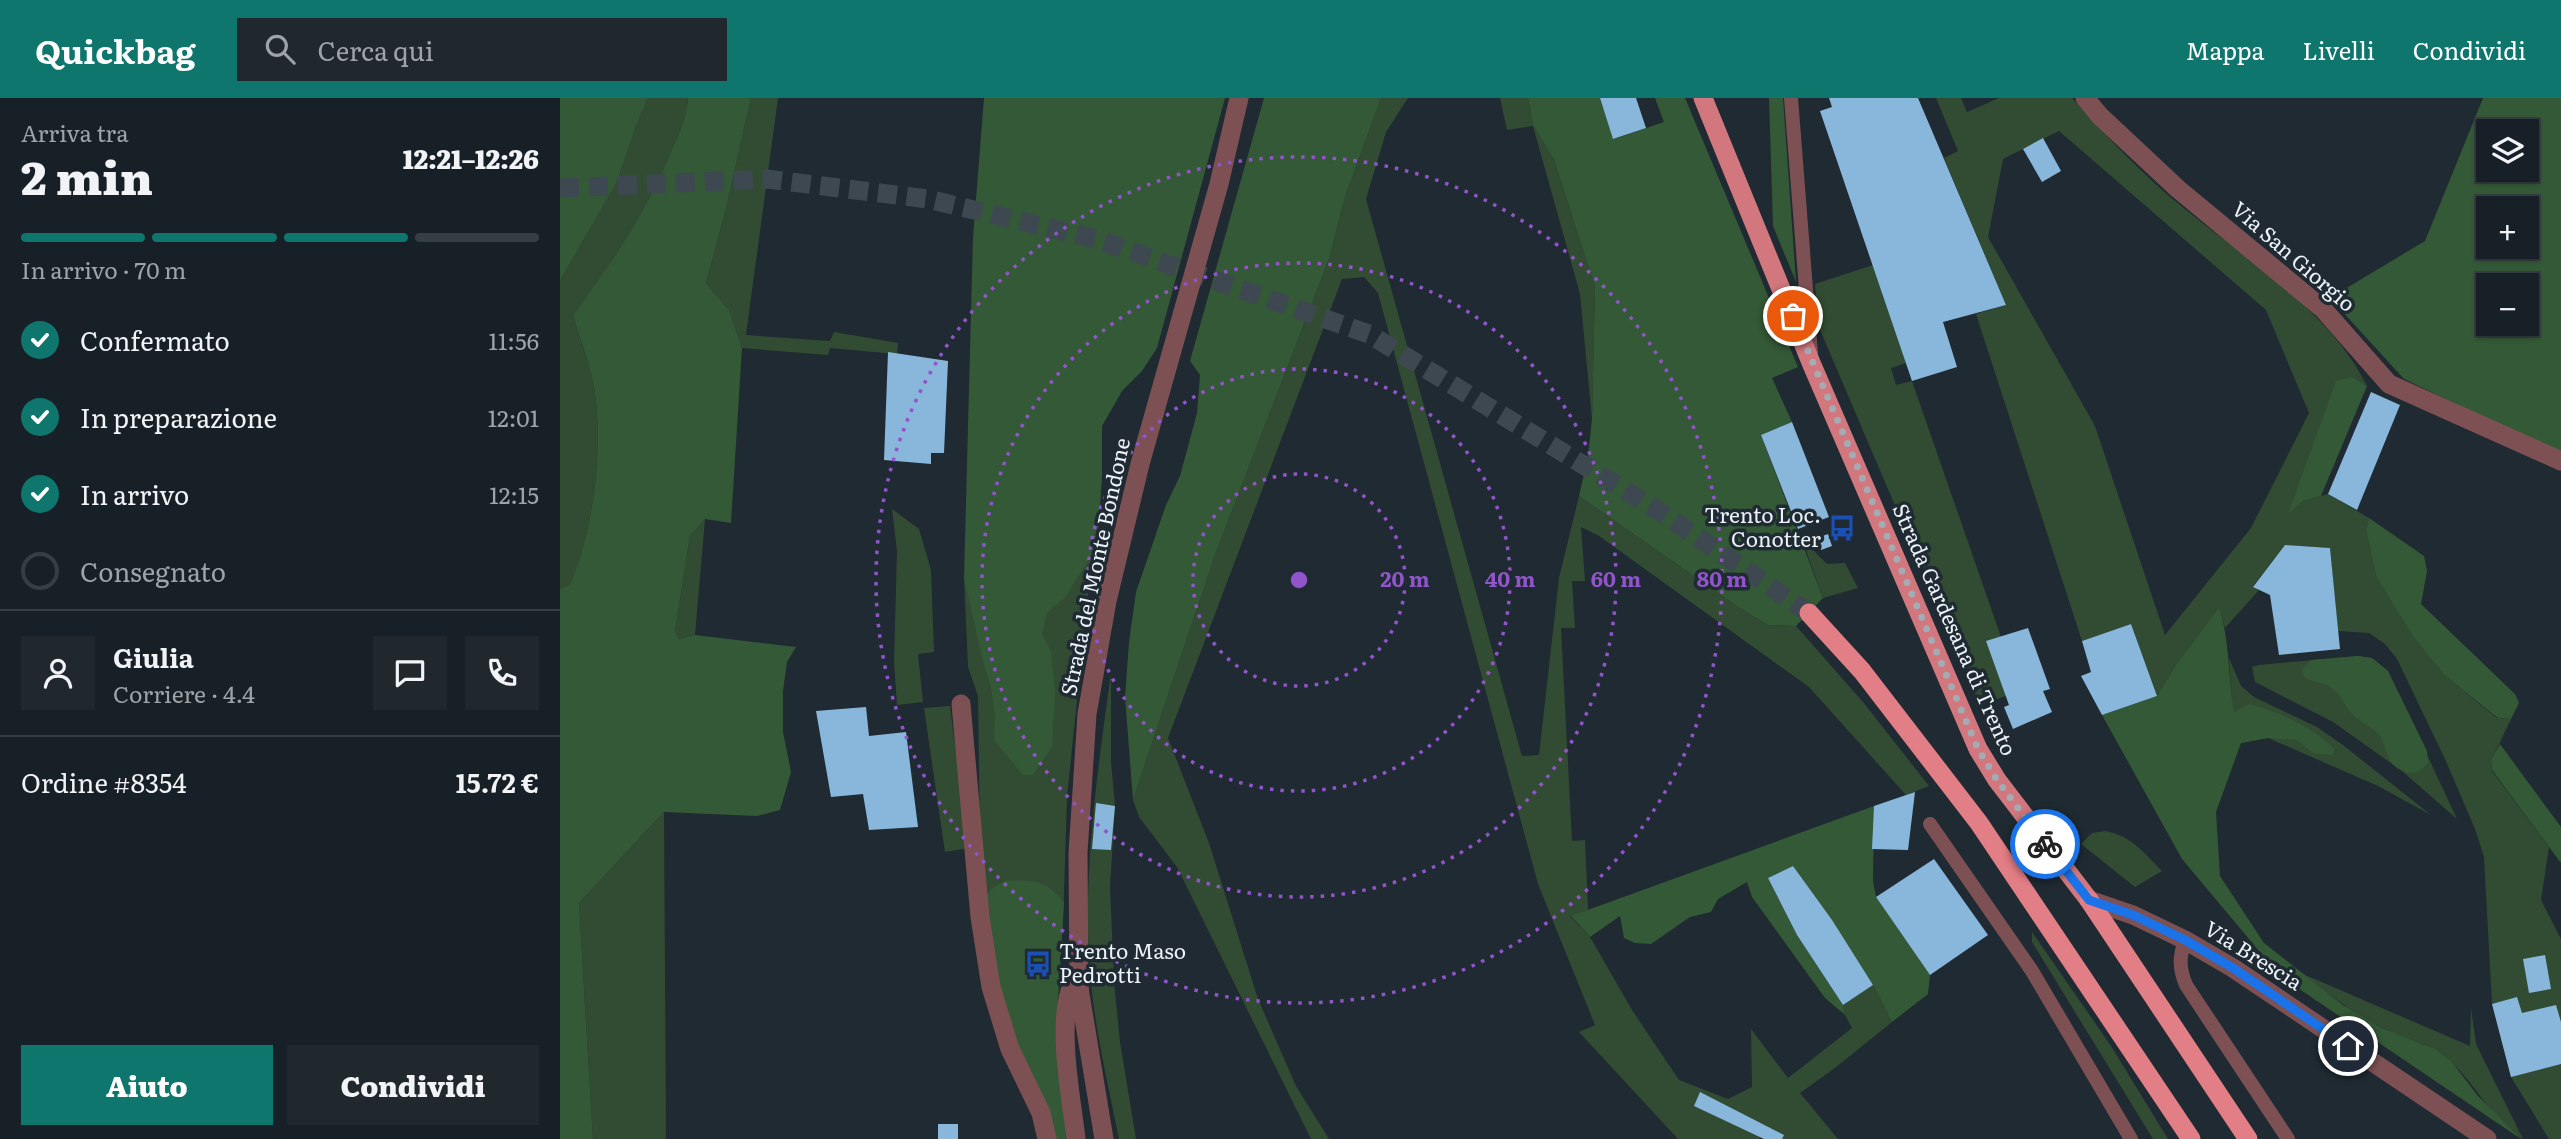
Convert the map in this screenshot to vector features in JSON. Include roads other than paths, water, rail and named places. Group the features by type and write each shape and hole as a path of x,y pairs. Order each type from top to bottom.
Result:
{"highway":[{"path":"1809,613 1862,671 1979,823 2191,1139"},
{"name":"Strada Gardesana di Trento","path":"2089,900 2248,1139"}],"main road":[{"name":"Strada Gardesana di Trento","path":"1703,98 1812,365 1978,749 1997,780 2089,900"}],"street":[{"name":"Strada del Monte Bondone","path":"1104,1139 1079,988 1079,853 1087,714 1102,626 1140,464 1219,184 1239,98"},
{"name":"Via San Giorgio","path":"2085,98 2099,116 2178,189 2323,309 2389,384 2561,461"},
{"path":"961,704 980,917 991,987 1010,1049 1041,1113 1047,1139"},
{"name":"Via Brescia","path":"2089,900 2133,915 2185,940 2233,968 2487,1139"},
{"path":"1076,1139 1065,1032 1068,997 1070,991 1079,988"}],"lane":[{"name":"Strada Gardesana di Trento","path":"1791,98 1812,365"},
{"path":"1930,824 2032,971 2131,1139"},
{"path":"2185,940 2179,958 2180,971 2186,985 2288,1139"}],"tunnel":[{"path":"560,188 767,179 928,199 1096,239 1369,334 1662,513 1809,613"}],"place":[{"name":"Trento Loc. Conotter","path":"1842,528"},
{"name":"Trento Maso Pedrotti","path":"1038,964"}]}
